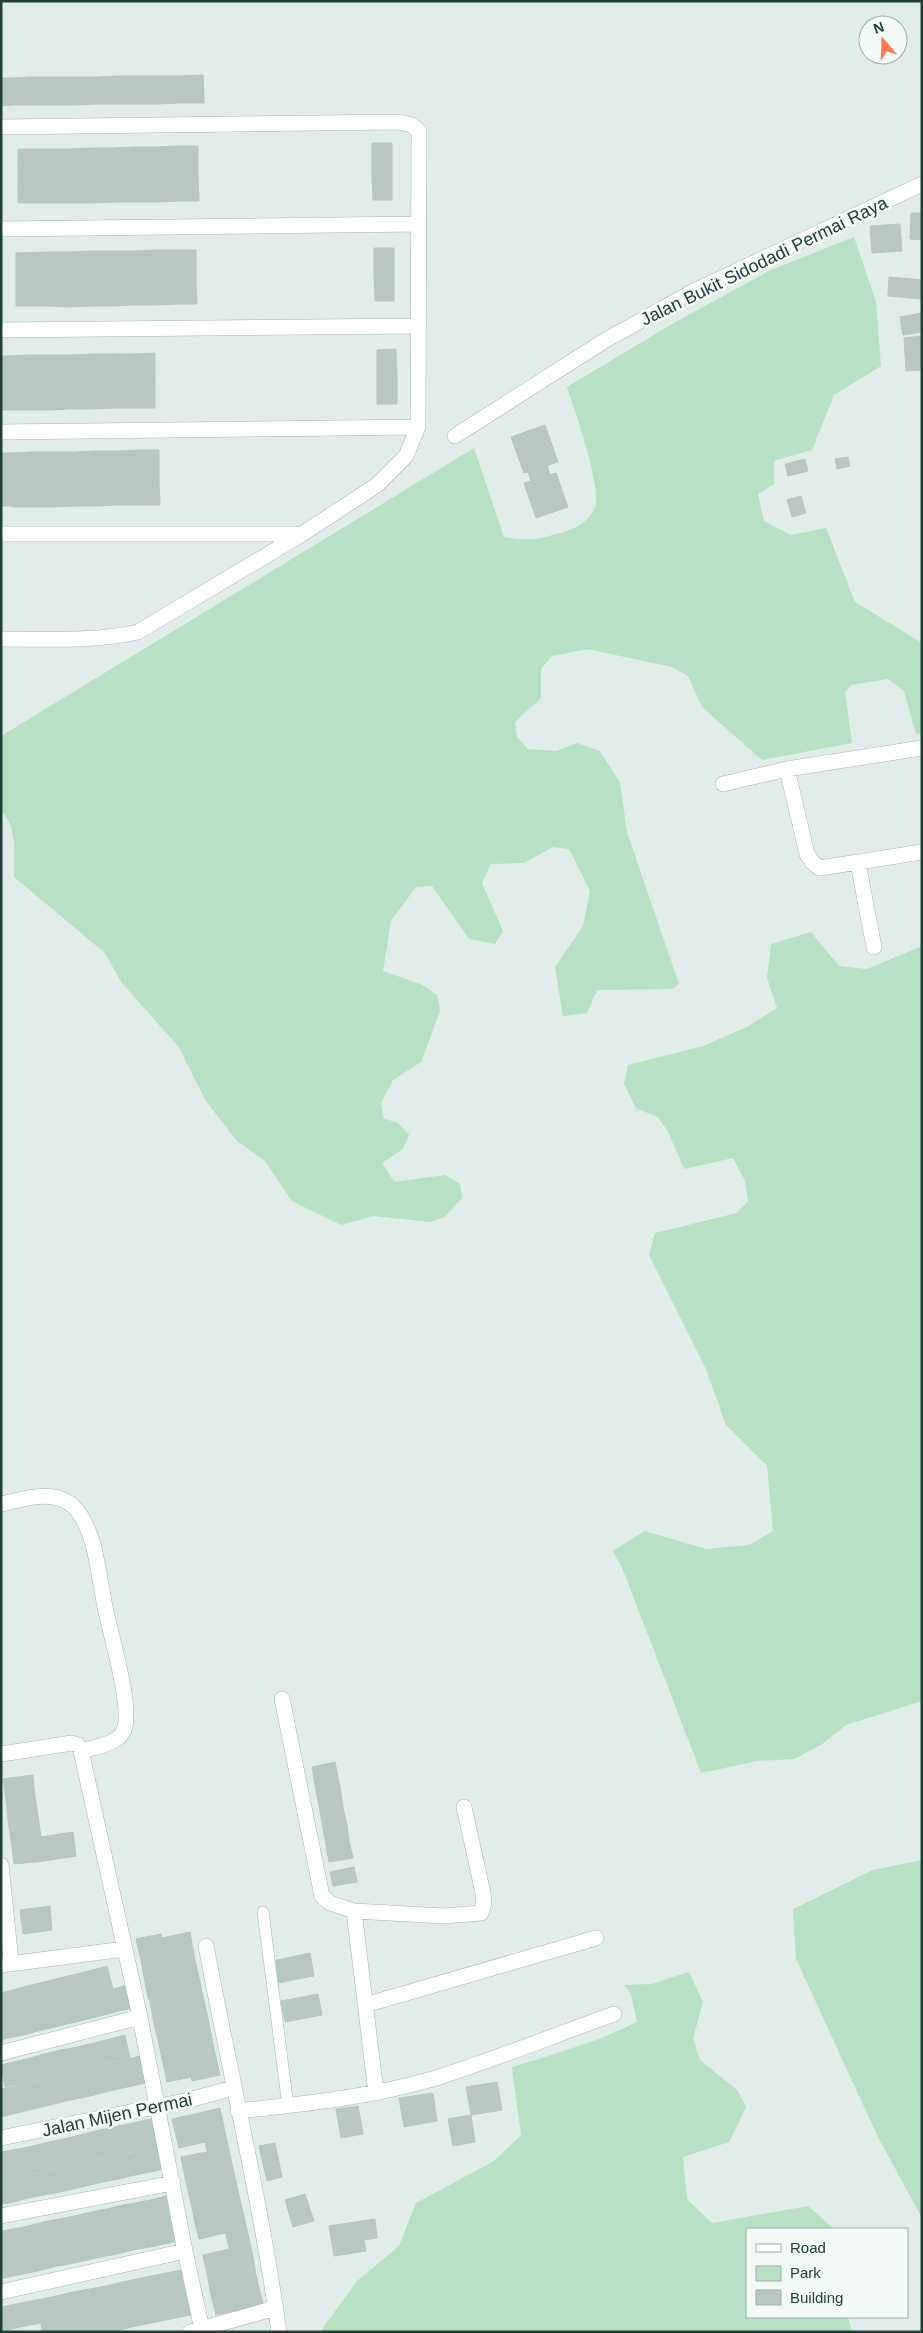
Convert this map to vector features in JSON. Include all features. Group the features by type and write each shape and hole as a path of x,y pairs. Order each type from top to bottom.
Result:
{"street":[{"path":"1,127 399,122 412,125 419,132 418,427 406,456 377,486 302,534 138,632 118,636 81,638 1,639"},
{"name":"Jalan Bukit Sidodadi Permai Raya","path":"455,436 604,341 694,291 922,184"},
{"path":"1,229 418,224"},
{"path":"1,330 419,326"},
{"path":"1,432 418,427"},
{"path":"1,534 302,534"},
{"path":"723,784 788,769 922,748"},
{"path":"788,769 807,854 812,862 820,868 922,852"},
{"path":"858,862 874,947"},
{"path":"1,1504 38,1496 67,1502 83,1518 93,1543 127,1720 120,1737 81,1751"},
{"path":"282,1699 322,1896 330,1903 354,1910 444,1916 478,1915 481,1913 484,1903 483,1893 464,1807"},
{"path":"1,1754 72,1743 78,1745 81,1751 158,2106 185,2251 196,2330 276,2308"},
{"path":"1,1865 6,1964 125,1949"},
{"path":"354,1910 376,2093"},
{"path":"366,2005 596,1938"},
{"path":"206,1946 233,2088 250,2163 280,2332"},
{"path":"238,2111 288,2106 376,2093 436,2078 614,2014"},
{"path":"1,2053 140,2017"},
{"name":"Jalan Mijen Permai","path":"1,2138 158,2106 233,2088"},
{"path":"1,2216 173,2183"},
{"path":"1,2292 185,2251"}],"lane":[{"path":"262,1912 288,2106"}],"green space":[{"path":"854,237 876,302 881,366 834,395 812,450 774,461 774,484 758,494 764,521 791,535 826,528 855,602 922,643 922,733 916,734 904,691 888,679 851,685 845,692 852,743 762,760 702,707 688,676 672,667 587,649 552,656 541,669 541,698 515,722 517,737 528,749 556,751 577,743 600,751 620,783 627,832 679,984 672,989 597,990 587,1013 563,1016 555,967 583,926 590,891 569,849 553,847 524,863 491,864 482,883 503,931 495,944 469,939 432,886 416,887 391,921 383,971 423,985 437,995 440,1011 421,1062 393,1080 381,1103 383,1118 398,1123 409,1135 403,1149 382,1163 394,1182 445,1175 460,1184 462,1198 445,1217 430,1222 373,1216 341,1225 292,1201 265,1161 237,1141 206,1101 178,1046 121,982 105,953 14,877 13,833 1,810 1,736 474,448 504,537 520,539 538,538 580,525 588,519 594,510 596,500 595,486 587,450 567,387 672,324 771,270"},
{"path":"811,932 839,966 867,969 922,946 922,1701 846,1725 821,1745 794,1759 757,1761 701,1773 623,1570 613,1551 645,1531 706,1549 749,1545 773,1531 767,1466 726,1425 705,1367 649,1255 655,1233 737,1213 748,1201 745,1181 733,1158 684,1169 668,1132 659,1118 636,1108 624,1084 628,1065 703,1046 747,1027 777,1008 767,978 771,944"},
{"path":"922,1860 922,2218 878,2137 796,1959 793,1909 873,1870"},
{"path":"689,1972 703,2002 693,2038 700,2060 737,2090 746,2107 729,2142 683,2157 687,2199 712,2223 808,2206 833,2228 746,2228 746,2318 848,2318 852,2332 320,2332 357,2281 399,2246 416,2203 494,2161 521,2135 512,2067 591,2042 637,2022 631,1994 624,1985 651,1984"}],"building":[{"path":"203,75 204,103 178,103 178,76"},
{"path":"117,76 138,76 138,104 117,104"},
{"path":"117,76 117,104 96,104 96,77"},
{"path":"138,76 158,76 158,104 138,104"},
{"path":"158,76 178,76 178,103 158,104"},
{"path":"31,77 53,77 53,105 32,105"},
{"path":"31,77 32,105 12,105 11,78"},
{"path":"53,77 73,77 73,105 53,105"},
{"path":"73,77 96,77 96,104 73,105"},
{"path":"1,78 11,78 12,105 1,106"},
{"path":"372,143 392,143 392,175 372,175"},
{"path":"178,146 198,146 198,176 179,176"},
{"path":"178,146 179,176 157,176 157,147"},
{"path":"135,147 157,147 157,176 136,177"},
{"path":"135,147 136,177 113,177 113,148"},
{"path":"92,148 92,177 71,178 70,149"},
{"path":"92,148 113,148 113,177 92,177"},
{"path":"18,149 51,149 51,166 18,167"},
{"path":"51,149 70,149 71,178 51,178"},
{"path":"51,166 51,185 18,185 18,167"},
{"path":"372,175 392,175 392,200 373,200"},
{"path":"157,176 179,176 179,201 158,202"},
{"path":"157,176 158,202 136,202 136,177"},
{"path":"179,176 198,176 199,201 179,201"},
{"path":"92,177 113,177 114,202 93,203"},
{"path":"92,177 93,203 71,203 71,178"},
{"path":"113,177 136,177 136,202 114,202"},
{"path":"51,178 71,178 71,203 51,203"},
{"path":"18,185 51,185 51,203 18,203"},
{"path":"911,213 922,213 922,240 910,239"},
{"path":"900,224 902,251 872,253 870,226"},
{"path":"374,248 394,248 394,273 374,274"},
{"path":"155,250 176,250 177,279 155,279"},
{"path":"155,250 155,279 134,280 133,251"},
{"path":"176,250 196,250 196,279 177,279"},
{"path":"90,251 91,281 69,281 68,252"},
{"path":"90,251 111,251 112,280 91,281"},
{"path":"111,251 133,251 134,280 112,280"},
{"path":"49,252 68,252 69,281 49,281"},
{"path":"49,252 49,270 16,270 16,253"},
{"path":"16,270 49,270 49,288 16,288"},
{"path":"394,273 394,301 375,301 374,274"},
{"path":"889,277 922,280 922,299 888,296"},
{"path":"155,279 177,279 177,304 156,305"},
{"path":"155,279 156,305 134,305 134,280"},
{"path":"177,279 196,279 197,304 177,304"},
{"path":"112,280 134,280 134,305 112,306"},
{"path":"112,280 112,306 91,306 91,281"},
{"path":"49,281 69,281 69,307 49,306"},
{"path":"69,281 91,281 91,306 69,307"},
{"path":"16,288 49,288 49,306 16,306"},
{"path":"922,313 922,332 903,335 900,317"},
{"path":"922,336 922,370 906,371 904,338"},
{"path":"396,349 397,374 377,375 377,350"},
{"path":"155,353 155,382 135,383 135,354"},
{"path":"92,354 113,354 114,383 92,383"},
{"path":"92,354 92,383 70,384 70,355"},
{"path":"113,354 135,354 135,383 114,383"},
{"path":"27,355 27,385 8,385 7,356"},
{"path":"27,355 49,355 49,384 27,385"},
{"path":"49,355 70,355 70,384 49,384"},
{"path":"1,356 7,356 8,373 1,373"},
{"path":"1,373 8,373 8,391 1,391"},
{"path":"397,374 397,404 377,404 377,375"},
{"path":"155,382 155,408 136,408 135,383"},
{"path":"92,383 114,383 114,408 93,409"},
{"path":"92,383 93,409 71,409 70,384"},
{"path":"114,383 135,383 136,408 114,408"},
{"path":"49,384 70,384 71,409 50,410"},
{"path":"49,384 50,410 28,410 27,385"},
{"path":"8,385 27,385 28,410 8,410"},
{"path":"1,391 8,391 8,410 1,410"},
{"path":"545,425 558,462 524,473 511,437"},
{"path":"139,450 159,450 159,479 139,480"},
{"path":"139,450 139,480 118,480 118,451"},
{"path":"96,451 118,451 118,480 97,480"},
{"path":"96,451 97,480 74,481 74,452"},
{"path":"31,452 32,482 12,482 12,453"},
{"path":"31,452 53,452 53,481 32,482"},
{"path":"53,452 74,452 74,481 53,481"},
{"path":"1,453 12,453 12,470 1,470"},
{"path":"848,457 850,466 837,469 835,459"},
{"path":"805,459 808,471 788,476 785,464"},
{"path":"547,466 550,475 531,481 528,472"},
{"path":"1,470 12,470 12,488 1,488"},
{"path":"556,473 568,507 536,518 524,483"},
{"path":"159,479 160,505 140,505 139,480"},
{"path":"97,480 118,480 118,505 97,506"},
{"path":"97,480 97,506 75,506 74,481"},
{"path":"118,480 139,480 140,505 118,505"},
{"path":"53,481 74,481 75,506 54,507"},
{"path":"53,481 54,507 32,507 32,482"},
{"path":"12,482 32,482 32,507 12,507"},
{"path":"1,488 12,488 12,506 1,506"},
{"path":"801,496 806,513 792,517 787,500"},
{"path":"335,1762 340,1787 316,1791 312,1767"},
{"path":"33,1775 35,1796 6,1800 3,1779"},
{"path":"340,1787 343,1807 320,1811 316,1791"},
{"path":"35,1796 38,1816 8,1820 6,1800"},
{"path":"343,1807 347,1825 323,1829 320,1811"},
{"path":"38,1816 41,1837 11,1840 8,1820"},
{"path":"347,1825 349,1841 326,1845 323,1829"},
{"path":"73,1832 76,1856 44,1861 41,1837"},
{"path":"41,1837 44,1861 14,1864 11,1840"},
{"path":"349,1841 353,1858 329,1862 326,1845"},
{"path":"354,1867 357,1882 333,1886 330,1872"},
{"path":"50,1906 52,1930 23,1934 20,1910"},
{"path":"190,1932 193,1949 165,1955 162,1938"},
{"path":"161,1934 165,1955 141,1960 136,1939"},
{"path":"193,1949 196,1965 169,1971 165,1955"},
{"path":"310,1953 314,1976 277,1983 273,1961"},
{"path":"165,1955 172,1988 147,1993 141,1960"},
{"path":"196,1965 200,1982 172,1988 169,1971"},
{"path":"107,1966 113,1989 99,1992 93,1970"},
{"path":"93,1970 99,1992 82,1996 77,1974"},
{"path":"77,1974 82,1996 66,2000 60,1978"},
{"path":"60,1978 66,2000 50,2004 44,1982"},
{"path":"44,1982 50,2004 33,2009 27,1986"},
{"path":"200,1982 203,1996 175,2002 172,1988"},
{"path":"127,1985 133,2008 118,2011 113,1989"},
{"path":"27,1986 33,2009 18,2012 13,1990"},
{"path":"172,1988 175,2002 151,2007 147,1993"},
{"path":"113,1989 118,2011 104,2015 99,1992"},
{"path":"13,1990 18,2012 2,2016 1,1993"},
{"path":"99,1992 104,2015 88,2019 82,1996"},
{"path":"318,1994 322,2015 285,2022 281,2001"},
{"path":"82,1996 88,2019 71,2023 66,2000"},
{"path":"203,1996 208,2018 180,2024 175,2002"},
{"path":"66,2000 71,2023 55,2027 50,2004"},
{"path":"175,2002 179,2019 154,2024 151,2007"},
{"path":"50,2004 55,2027 38,2031 33,2009"},
{"path":"33,2009 38,2031 24,2035 18,2012"},
{"path":"18,2012 24,2035 8,2038 2,2016"},
{"path":"1,2017 8,2038 1,2040"},
{"path":"208,2018 213,2044 186,2050 180,2024"},
{"path":"179,2019 183,2035 158,2040 154,2024"},
{"path":"125,2035 130,2058 115,2061 110,2039"},
{"path":"183,2035 186,2052 162,2058 158,2040"},
{"path":"110,2039 115,2061 99,2065 94,2043"},
{"path":"94,2043 99,2065 83,2069 77,2047"},
{"path":"213,2044 220,2075 192,2081 186,2050"},
{"path":"77,2047 83,2069 66,2073 61,2050"},
{"path":"61,2050 66,2073 50,2077 44,2054"},
{"path":"186,2052 191,2077 167,2082 162,2058"},
{"path":"44,2054 50,2077 35,2080 30,2058"},
{"path":"140,2056 146,2083 118,2089 112,2063"},
{"path":"30,2058 35,2080 19,2084 14,2062"},
{"path":"14,2062 19,2084 5,2087 1,2065"},
{"path":"112,2063 118,2089 90,2096 84,2069"},
{"path":"84,2069 90,2096 66,2101 60,2075"},
{"path":"60,2075 66,2101 42,2107 36,2081"},
{"path":"36,2081 42,2107 17,2113 11,2087"},
{"path":"497,2082 502,2110 471,2115 466,2087"},
{"path":"11,2087 17,2113 1,2117 1,2089"},
{"path":"433,2093 437,2121 404,2127 399,2098"},
{"path":"358,2106 363,2134 341,2138 336,2109"},
{"path":"220,2108 226,2137 205,2142 199,2113"},
{"path":"199,2113 205,2142 179,2148 172,2119"},
{"path":"471,2115 475,2142 453,2146 448,2119"},
{"path":"151,2119 157,2146 125,2153 119,2126"},
{"path":"119,2126 125,2153 102,2158 96,2131"},
{"path":"96,2131 102,2158 78,2163 72,2137"},
{"path":"72,2137 78,2163 54,2168 49,2142"},
{"path":"226,2137 230,2154 209,2158 205,2142"},
{"path":"49,2142 54,2168 29,2174 24,2148"},
{"path":"275,2143 282,2177 267,2181 259,2146"},
{"path":"159,2146 164,2169 150,2172 145,2149"},
{"path":"24,2148 29,2174 6,2179 1,2152"},
{"path":"145,2149 150,2172 135,2175 131,2153"},
{"path":"207,2152 211,2167 184,2173 181,2157"},
{"path":"131,2153 135,2175 119,2179 114,2156"},
{"path":"230,2154 235,2177 214,2182 209,2158"},
{"path":"1,2155 6,2179 1,2180"},
{"path":"114,2156 119,2179 103,2182 98,2160"},
{"path":"98,2160 103,2182 86,2186 82,2163"},
{"path":"82,2163 86,2186 69,2190 64,2167"},
{"path":"64,2167 69,2190 55,2193 50,2170"},
{"path":"211,2167 215,2185 188,2191 184,2173"},
{"path":"50,2170 55,2193 39,2196 34,2174"},
{"path":"34,2174 39,2196 24,2199 19,2177"},
{"path":"19,2177 24,2199 9,2203 4,2180"},
{"path":"235,2177 241,2204 220,2208 214,2182"},
{"path":"4,2180 9,2203 1,2204 1,2181"},
{"path":"215,2185 218,2201 192,2207 188,2191"},
{"path":"305,2194 314,2221 293,2227 285,2200"},
{"path":"169,2195 174,2218 159,2221 155,2199"},
{"path":"155,2199 159,2221 145,2224 140,2202"},
{"path":"218,2201 222,2217 195,2223 192,2207"},
{"path":"140,2202 145,2224 128,2228 123,2205"},
{"path":"241,2204 246,2225 225,2230 220,2208"},
{"path":"123,2205 128,2228 112,2231 107,2209"},
{"path":"107,2209 112,2231 96,2235 91,2212"},
{"path":"91,2212 96,2235 79,2238 74,2216"},
{"path":"74,2216 79,2238 64,2241 59,2219"},
{"path":"222,2217 225,2233 199,2239 195,2223"},
{"path":"174,2218 178,2241 164,2244 159,2221"},
{"path":"59,2219 64,2241 48,2245 43,2222"},
{"path":"375,2219 377,2238 364,2240 366,2251 334,2256 329,2226"},
{"path":"159,2221 164,2244 150,2247 145,2224"},
{"path":"43,2222 48,2245 33,2248 29,2226"},
{"path":"145,2224 150,2247 133,2250 128,2228"},
{"path":"246,2225 252,2252 231,2256 225,2230"},
{"path":"29,2226 33,2248 18,2251 13,2229"},
{"path":"128,2228 133,2250 117,2254 112,2231"},
{"path":"13,2229 18,2251 3,2255 1,2231"},
{"path":"112,2231 117,2254 101,2257 96,2235"},
{"path":"96,2235 101,2257 83,2261 79,2238"},
{"path":"79,2238 83,2261 69,2264 64,2241"},
{"path":"64,2241 69,2264 53,2267 48,2245"},
{"path":"48,2245 53,2267 38,2271 33,2248"},
{"path":"33,2248 38,2271 23,2274 18,2251"},
{"path":"229,2249 233,2268 207,2274 203,2255"},
{"path":"18,2251 23,2274 8,2277 3,2255"},
{"path":"252,2252 256,2275 236,2280 231,2256"},
{"path":"1,2255 3,2255 8,2277 1,2279"},
{"path":"233,2268 238,2289 211,2295 207,2274"},
{"path":"182,2270 186,2292 156,2299 151,2276"},
{"path":"256,2275 263,2304 242,2309 236,2280"},
{"path":"151,2276 156,2299 142,2302 137,2279"},
{"path":"137,2279 142,2302 127,2305 122,2282"},
{"path":"122,2282 127,2305 111,2308 106,2286"},
{"path":"106,2286 111,2308 94,2312 90,2289"},
{"path":"90,2289 94,2312 78,2315 73,2292"},
{"path":"238,2289 242,2309 216,2315 211,2295"},
{"path":"73,2292 78,2315 61,2319 56,2296"},
{"path":"186,2292 191,2315 161,2321 156,2299"},
{"path":"56,2296 61,2319 47,2322 42,2299"},
{"path":"42,2299 47,2322 30,2325 25,2302"},
{"path":"156,2299 161,2321 146,2324 142,2302"},
{"path":"25,2302 30,2325 16,2328 11,2305"},
{"path":"142,2302 146,2324 132,2327 127,2305"},
{"path":"11,2305 16,2328 1,2331 1,2307"},
{"path":"127,2305 132,2327 115,2331 111,2308"},
{"path":"111,2308 115,2331 98,2332 94,2312"},
{"path":"94,2312 98,2332 82,2332 78,2315"},
{"path":"78,2315 82,2332 63,2332 61,2319"},
{"path":"61,2319 63,2332 42,2332 41,2323"}]}
